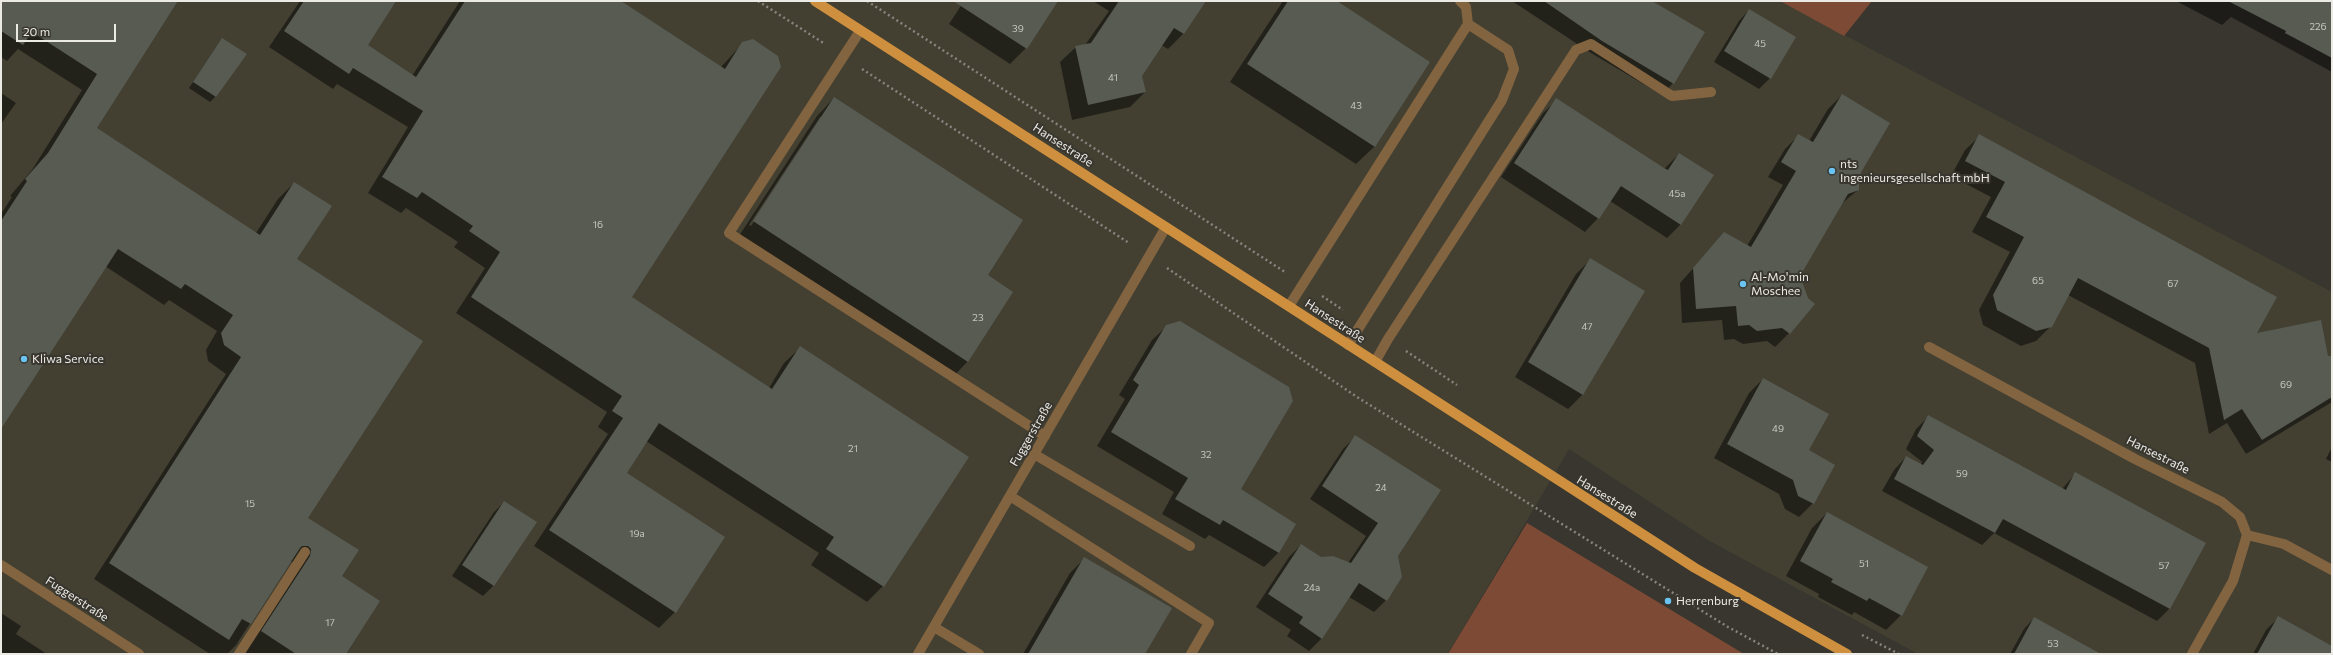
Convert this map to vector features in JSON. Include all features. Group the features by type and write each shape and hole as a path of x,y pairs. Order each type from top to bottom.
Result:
{"main road":[{"name":"Hansestraße","path":"815,1 1695,568 1847,654"}],"street":[{"path":"1288,306 1468,24 1466,7 1460,1"},
{"path":"1348,345 1502,100 1514,69 1508,50 1468,24"},
{"path":"860,30 729,233 1045,436"},
{"path":"1375,362 1576,50 1591,44 1672,96 1711,92"},
{"name":"Fuggerstraße","path":"918,654 1166,227"},
{"name":"Hansestraße","path":"1929,347 2135,459 2222,502 2240,517 2247,535"},
{"path":"1034,454 1190,546"},
{"path":"1010,496 1209,623 1191,654"},
{"path":"2192,654 2233,581 2247,535 2284,544 2332,570"},
{"path":"239,654 305,552"},
{"name":"Fuggerstraße","path":"1,565 139,654"},
{"path":"934,627 979,654"}],"path":[{"path":"758,1 1149,256 1357,397 1715,619 1778,654"}],"shaded area":[{"path":"1,1 1780,1 2332,292 2332,654 1918,654 1708,540 1569,449 1448,654 1,654"},
{"path":"1780,1 1872,1 1844,36"},
{"path":"1527,523 1744,654 1448,654"}],"building":[{"path":"1,1 178,1 97,128 260,235 294,182 332,206 297,259 423,341 308,518 359,550 342,576 380,601 346,654 296,654 261,631 310,556 311,549 308,546 302,546 300,548 251,624 242,619 229,640 109,563 241,357 224,345 221,333 233,315 185,284 181,289 118,249 1,429 1,221 27,181 25,179 48,153 97,74 32,32 23,45 1,31"},
{"path":"304,1 396,1 368,45 416,77 465,1 621,1 725,69 742,42 753,39 778,56 781,67 632,297 772,389 800,346 969,457 884,587 826,549 834,537 659,423 627,473 725,537 676,613 549,530 623,418 612,411 622,396 471,297 500,252 469,231 473,226 422,192 417,198 382,177 423,111 353,68 349,74 284,31"},
{"path":"953,1 1058,1 1027,49"},
{"path":"1119,1 1206,1 1184,34 1174,28 1142,76 1146,92 1088,105 1075,46 1091,43"},
{"path":"1288,1 1337,1 1430,62 1375,147 1247,64"},
{"path":"1544,1 1652,1 1705,32 1674,84 1602,41"},
{"path":"2228,1 2332,1 2332,58 2285,33 2286,31"},
{"path":"1749,9 1796,37 1771,79 1724,51"},
{"path":"222,38 247,54 216,97 193,82"},
{"path":"1842,94 1890,123 1859,176 1859,190 1848,194 1800,276 1808,298 1815,304 1790,334 1782,328 1757,331 1749,325 1738,326 1736,306 1696,309 1693,268 1724,232 1751,247 1796,171 1781,162 1798,134 1813,142"},
{"path":"834,97 1023,220 988,275 1013,292 968,362 753,221"},
{"path":"1556,98 1668,170 1679,153 1714,175 1681,225 1621,186 1599,219 1514,163"},
{"path":"1979,134 2277,297 2257,333 2321,320 2328,356 2332,356 2332,397 2262,440 2242,409 2224,420 2209,348 2078,278 2052,327 2036,331 1997,310 1993,295 2024,237 1986,217 2005,182 1965,161"},
{"path":"1590,258 1645,291 1583,395 1528,362"},
{"path":"1180,321 1289,387 1293,401 1241,489 1296,524 1279,553 1223,520 1220,525 1175,499 1188,478 1111,432 1139,385 1133,380 1166,325"},
{"path":"1763,378 1829,414 1809,450 1835,465 1814,504 1798,496 1793,480 1727,444"},
{"path":"1928,415 2066,490 2075,472 2206,543 2170,609 2003,519 1995,533 1894,479 1906,456 1923,465 1934,450 1917,436"},
{"path":"1355,435 1441,490 1398,556 1402,577 1387,601 1359,583 1322,639 1299,623 1303,617 1268,594 1301,544 1321,557 1333,556 1351,563 1378,523 1322,486"},
{"path":"504,501 537,522 494,586 462,565"},
{"path":"1827,512 1928,567 1902,616 1869,598 1867,601 1831,582 1833,579 1800,561"},
{"path":"1084,557 1172,608 1145,654 1028,654"},
{"path":"2278,616 2332,646 2332,654 2257,654"},
{"path":"2034,617 2101,654 2014,654"}],"place":[{"name":"nts Ingenieursgesellschaft mbH","path":"1832,171"},
{"name":"Al-Mo'min Moschee","path":"1743,284"},
{"name":"Kliwa Service","path":"24,359"},
{"name":"Herrenburg","path":"1668,601"}]}
